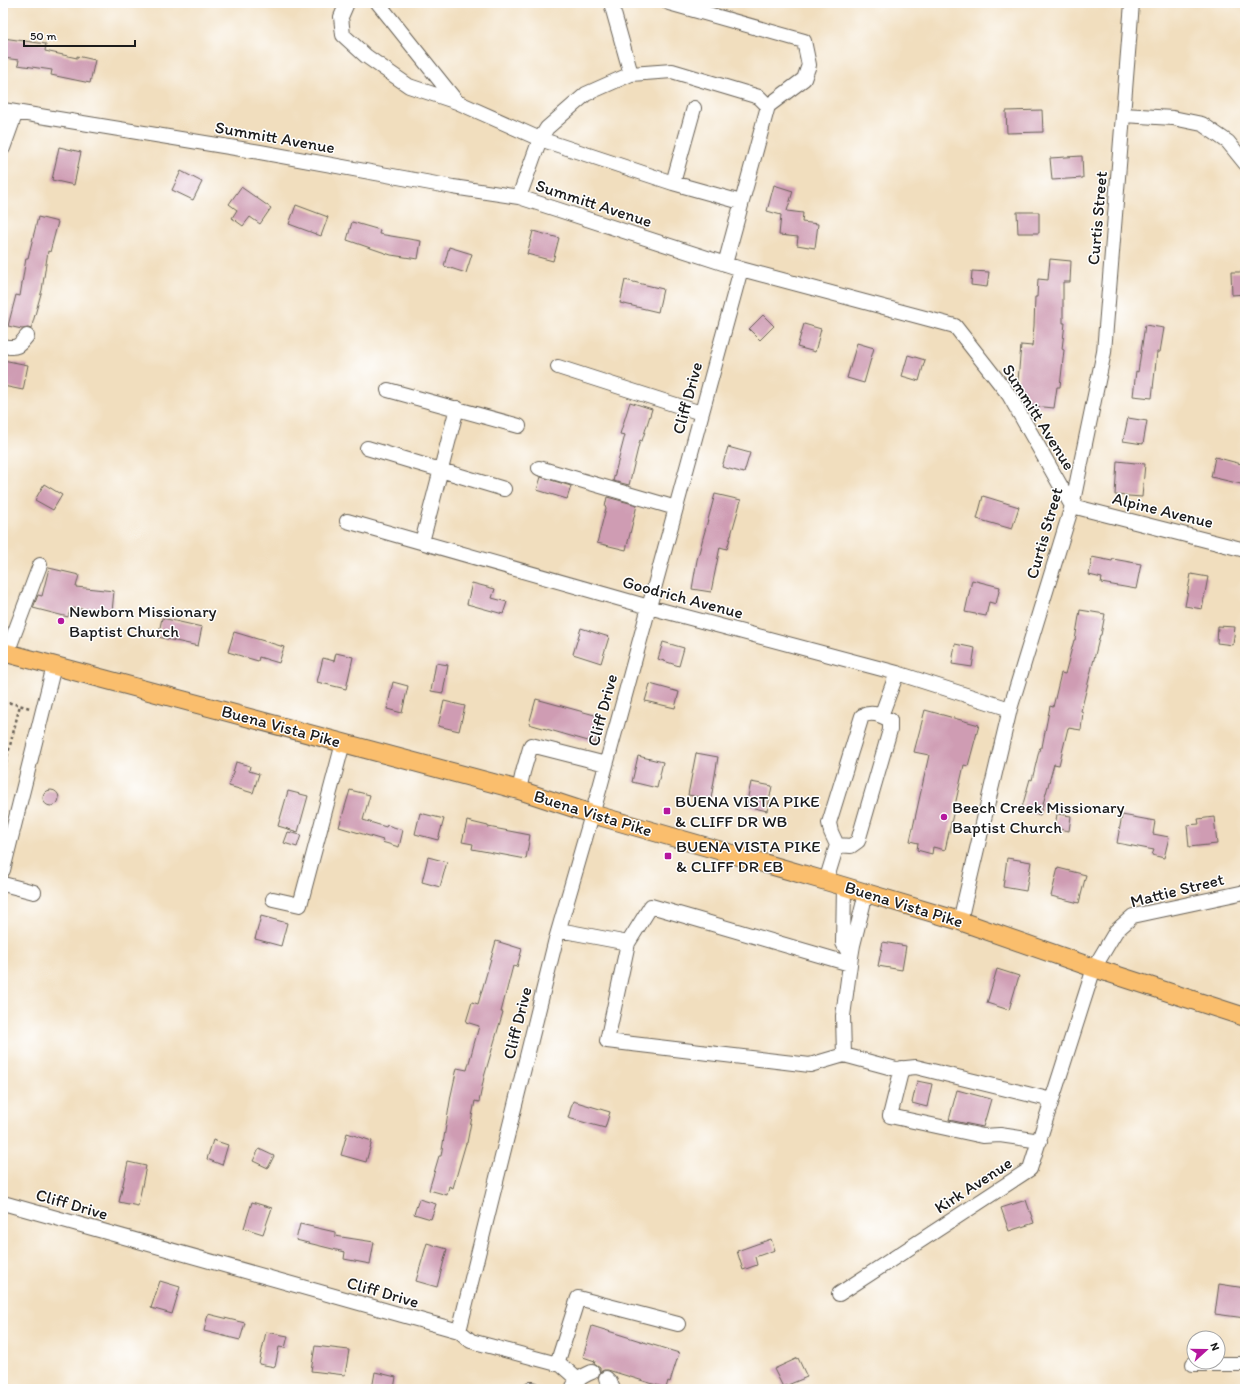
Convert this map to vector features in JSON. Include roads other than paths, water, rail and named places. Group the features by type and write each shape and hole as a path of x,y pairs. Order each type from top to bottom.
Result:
{"main road":[{"name":"Buena Vista Pike","path":"5,653 520,790 592,814 844,886 960,921 1094,968 1245,1016"}],"street":[{"path":"347,3 341,17 343,35 366,56 409,86 457,102 540,139 673,183 741,202"},
{"path":"378,3 457,102"},
{"path":"611,3 631,74"},
{"path":"670,3 804,41 809,65 804,79 768,106 725,264"},
{"name":"Curtis Street","path":"960,921 1010,709 1072,506 1104,352 1132,3"},
{"path":"519,197 540,139 547,128 586,94 631,74 672,71 759,97 768,106"},
{"path":"673,183 694,108"},
{"path":"3,148 9,111"},
{"name":"Summitt Avenue","path":"9,111 519,197 741,269 955,326 1009,396 1072,506"},
{"path":"1123,115 1173,118 1202,124 1228,142 1245,163"},
{"name":"Cliff Drive","path":"3,1203 459,1331 559,930 606,764 741,269"},
{"path":"3,346 14,348 20,345 27,336"},
{"path":"558,367 701,413"},
{"path":"388,390 519,426"},
{"path":"422,542 457,408"},
{"path":"367,448 504,489"},
{"path":"539,468 676,508"},
{"name":"Alpine Avenue","path":"1072,506 1245,550"},
{"name":"Goodrich Avenue","path":"347,521 649,607 897,673 1010,709"},
{"path":"5,653 40,565"},
{"path":"3,870 54,666"},
{"path":"881,716 897,673"},
{"path":"826,881 837,845 829,823 862,716 868,713 881,716 890,720 890,730 858,841 851,846 837,845"},
{"path":"273,899 300,905 343,743"},
{"path":"520,790 523,772 531,745 606,764"},
{"path":"3,884 34,892"},
{"path":"844,886 843,943 851,960"},
{"name":"Mattie Street","path":"1094,968 1116,931 1133,916 1245,892"},
{"path":"844,1055 843,1016 853,945 866,893"},
{"path":"851,960 651,906 628,943 607,1041 810,1065 844,1055 896,1069 916,1067 1052,1100"},
{"path":"559,930 628,943"},
{"name":"Kirk Avenue","path":"839,1294 1030,1169 1094,968"},
{"path":"902,1068 890,1116 983,1136 1000,1135 1040,1141"},
{"path":"557,1364 578,1298 678,1324"},
{"path":"459,1331 471,1341 561,1365 575,1384 582,1376 592,1372"},
{"path":"1226,1364 1245,1364"}],"place":[{"name":"Newborn Missionary Baptist Church","path":"61,621"},
{"name":"BUENA VISTA PIKE & CLIFF DR WB","path":"667,811"},
{"name":"Beech Creek Missionary Baptist Church","path":"944,817"},
{"name":"BUENA VISTA PIKE & CLIFF DR EB","path":"668,856"}]}
